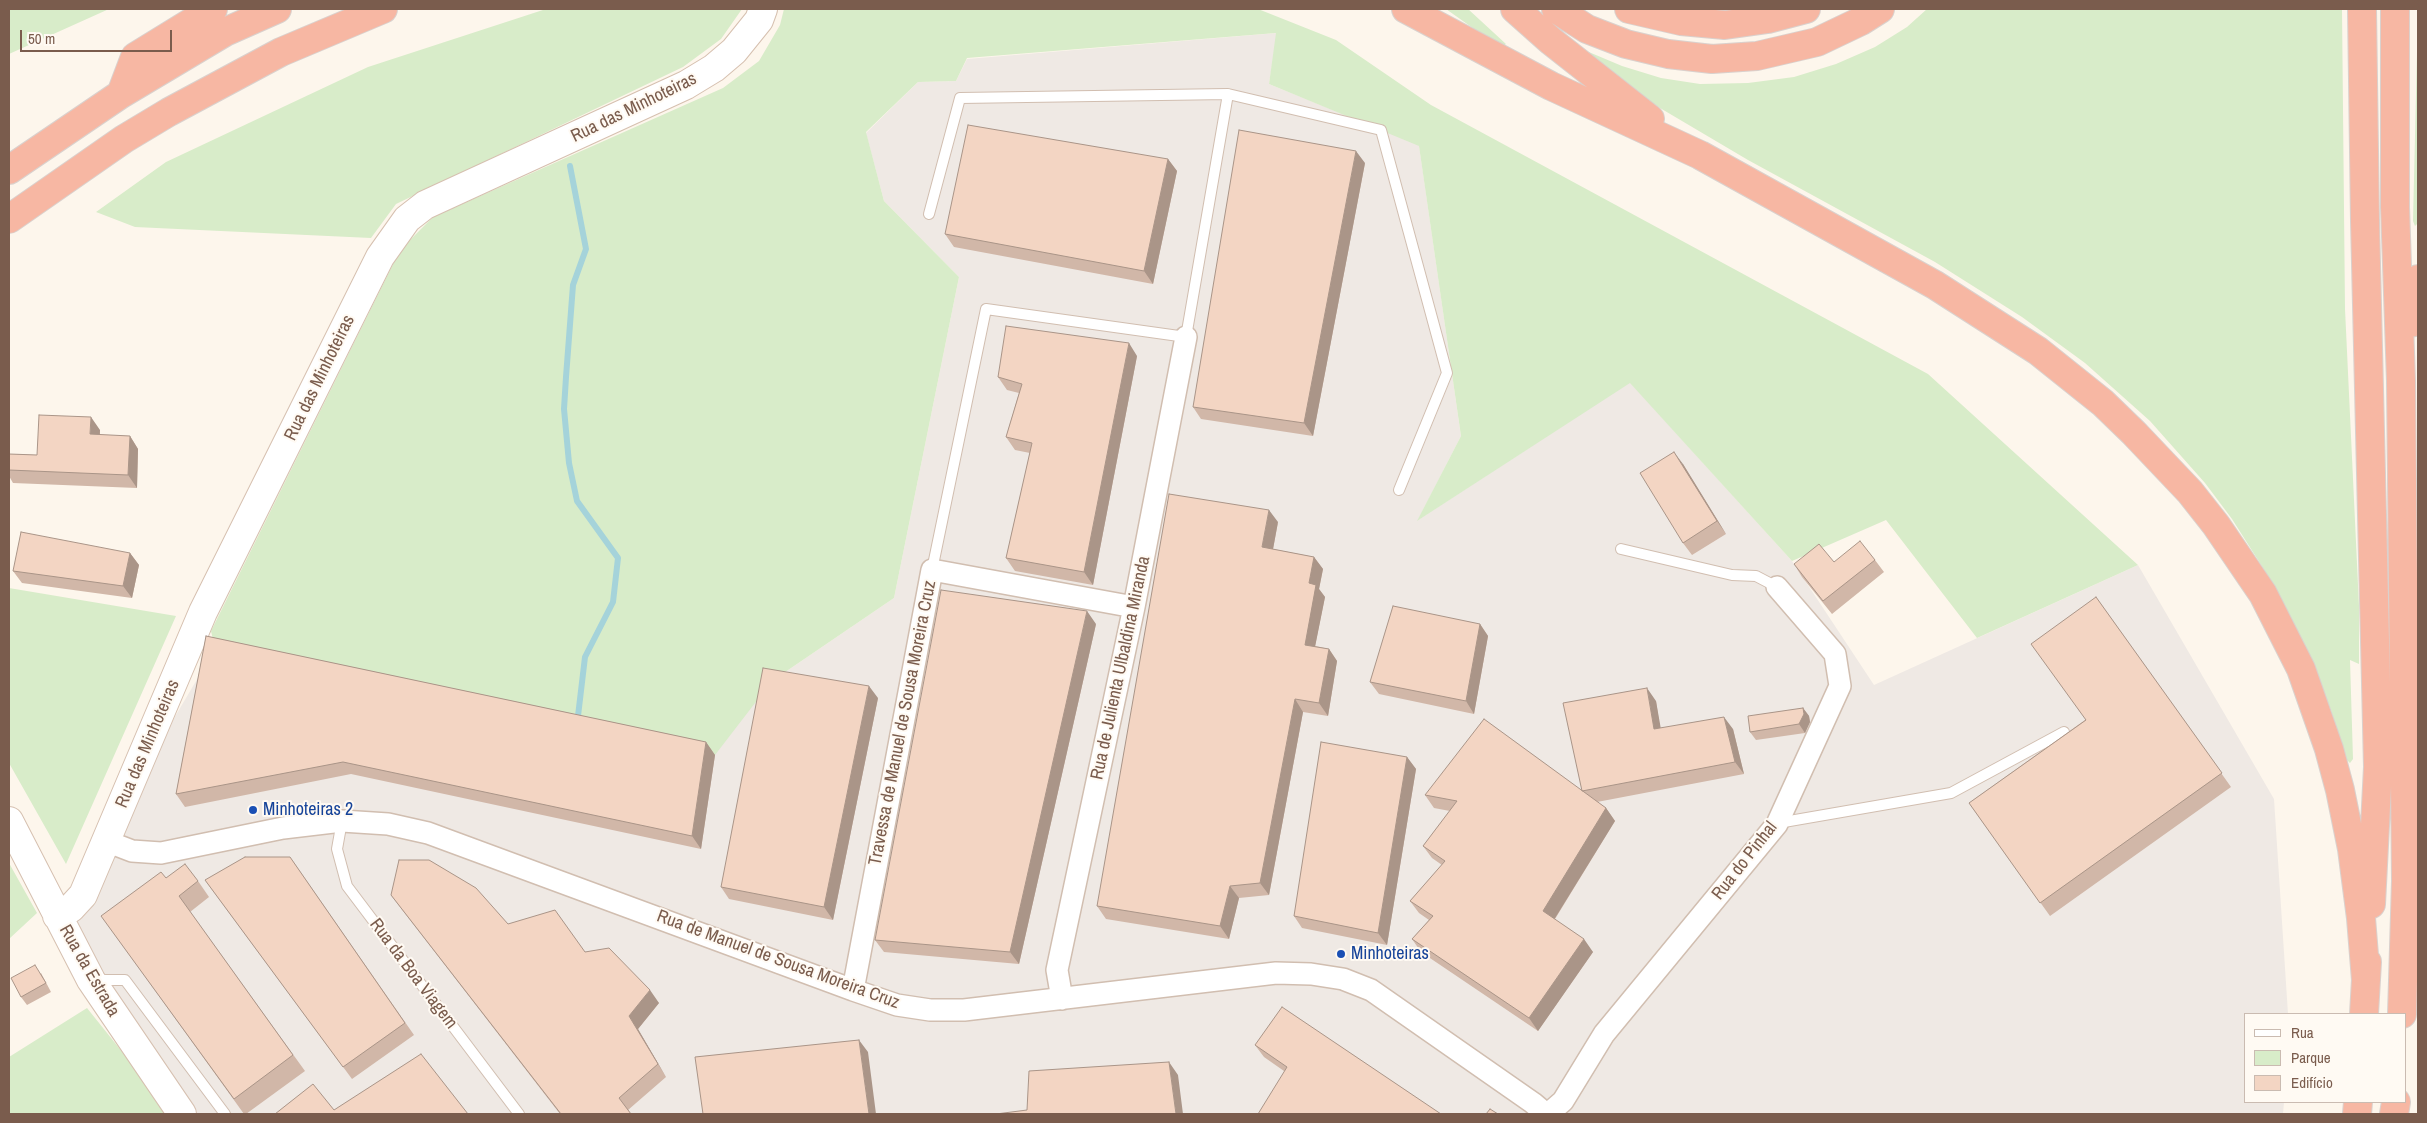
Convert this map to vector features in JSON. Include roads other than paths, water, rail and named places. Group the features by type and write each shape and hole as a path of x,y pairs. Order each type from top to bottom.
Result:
{"highway":[{"path":"121,94 135,57 213,9"},
{"path":"9,170 121,94 225,32 277,9"},
{"path":"9,219 124,139 169,112 281,52 383,9"},
{"path":"1406,9 1551,86 1700,155 1935,285 2038,351 2103,403 2190,492 2216,525 2263,594 2301,670 2316,710 2340,790 2352,850 2361,918 2366,980"},
{"path":"1515,9 1551,42 1619,96 1700,155"},
{"path":"1556,9 1587,29 1626,44 1668,54 1712,59 1757,56 1817,42 1861,22 1880,9"},
{"path":"1629,9 1681,21 1724,24 1768,19 1806,9"},
{"path":"2362,9 2378,767 2364,1013"},
{"path":"2396,9 2395,207 2401,381 2406,881 2402,1013"},
{"path":"2401,381 2418,279"}],"main road":[{"name":"Rua das Minhoteiras","path":"57,916 71,908 83,895 203,612 380,257 407,220 425,205 686,85 714,68 734,52 759,20 763,9"},
{"name":"Rua da Estrada","path":"9,821 91,980 182,1114"}],"street":[{"name":"Rua de Julienta Ulbaldina Miranda","path":"1062,999 1057,970 1134,607 1186,337"},
{"name":"Travessa de Manuel de Sousa Moreira Cruz","path":"853,990 932,570 1134,607"},
{"name":"Rua do Pinhal","path":"1547,1114 1563,1101 1604,1034 1777,824 1840,686 1835,654 1777,587"},
{"name":"Rua de Manuel de Sousa Moreira Cruz","path":"106,841 132,851 160,853 283,828 342,821 388,824 428,833 853,990 897,1005 930,1010 964,1010 1276,973 1343,978 1371,990 1547,1114"}],"lane":[{"path":"932,570 986,309 1186,337 1228,94"},
{"path":"929,214 960,98 1228,94 1381,130 1447,373 1399,490"},
{"path":"1621,549 1732,575 1756,576 1777,587"},
{"path":"1777,824 1951,793 2064,732"},
{"name":"Rua da Boa Viagem","path":"342,821 337,849 347,886 519,1114"},
{"path":"91,980 125,980 226,1114"}],"waterway":[{"path":"570,166 586,249 573,285 564,409 569,463 577,501 618,558 613,602 585,657 578,716"}],"place":[{"name":"Minhoteiras 2","path":"253,810"},
{"name":"Minhoteiras","path":"1341,954"}]}
